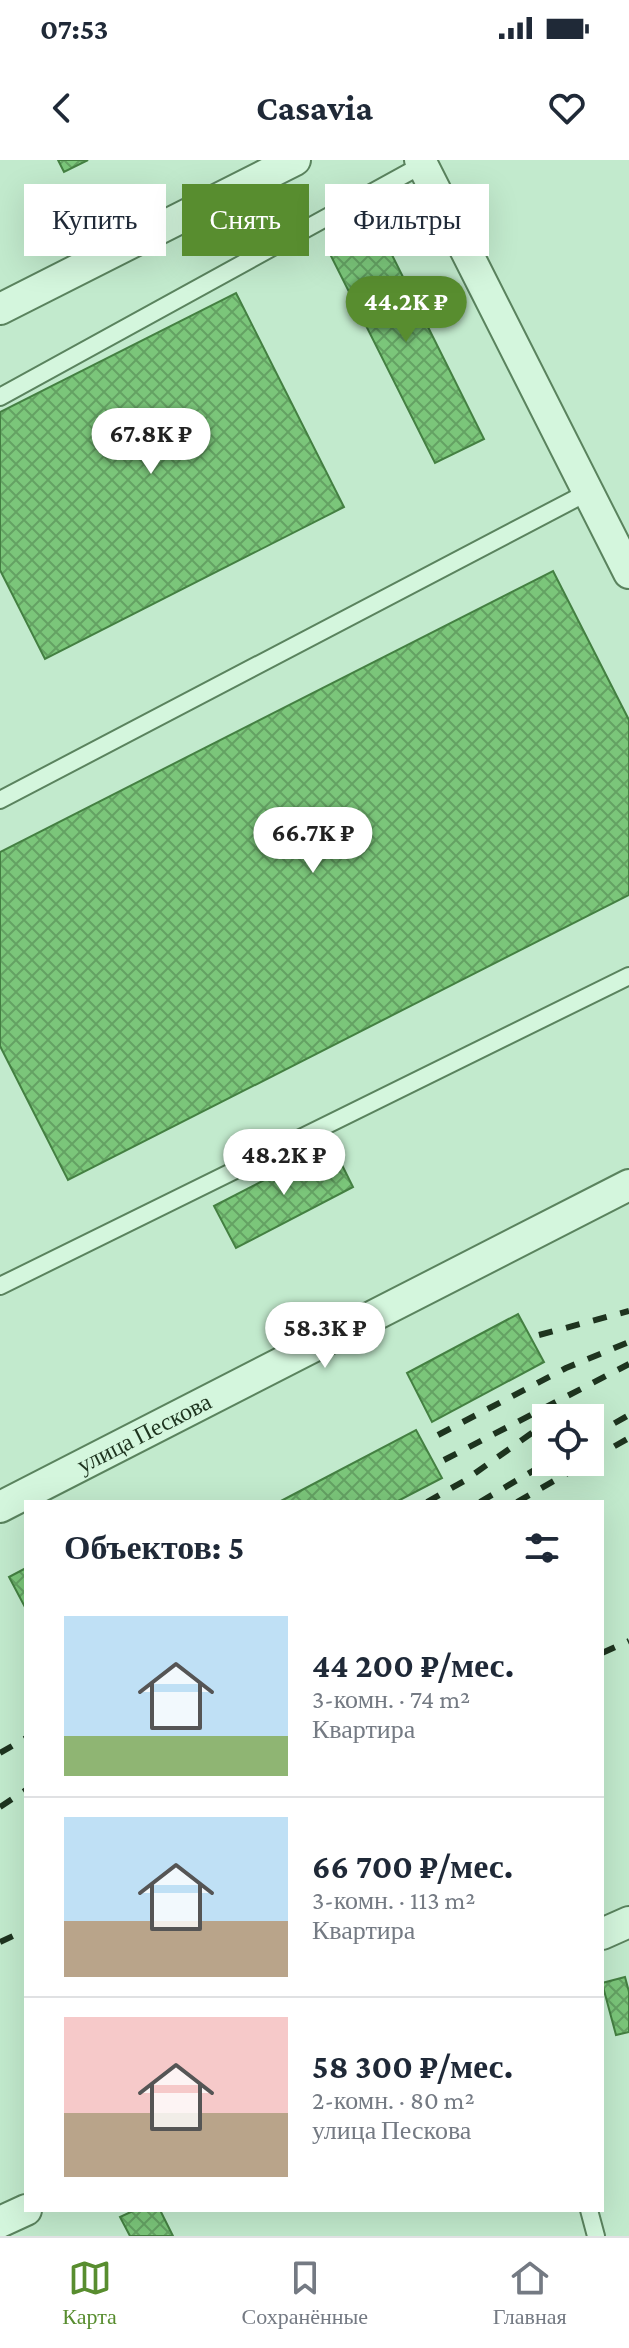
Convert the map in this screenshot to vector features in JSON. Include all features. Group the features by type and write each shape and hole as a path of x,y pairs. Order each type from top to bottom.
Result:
{"street":[{"path":"0,309 295,160"},
{"path":"421,162 629,573"},
{"name":"улица Пескова","path":"0,1507 629,1185"},
{"path":"604,1933 629,1922"},
{"path":"0,2222 24,2211"}],"lane":[{"path":"0,397 421,162"},
{"path":"0,800 588,492"},
{"path":"0,1286 629,976"},
{"path":"590,2212 596,2236"}],"building":[{"path":"58,160 88,160 64,172"},
{"path":"331,256 392,256 484,439 435,463"},
{"path":"236,293 344,507 45,659 0,570 0,412"},
{"path":"553,571 629,720 629,895 68,1180 0,1046 0,852"},
{"path":"332,1145 353,1187 236,1248 214,1206"},
{"path":"518,1314 544,1362 432,1422 407,1373"},
{"path":"416,1430 442,1478 400,1500 283,1500"},
{"path":"24,1569 24,1605 9,1577"},
{"path":"625,1977 629,1992 629,2032 616,2035 604,1982"},
{"path":"131,2212 161,2212 173,2236 130,2236 120,2217"}],"railway":[{"path":"539,1335 629,1311"},
{"path":"438,1435 566,1368 629,1342"},
{"path":"444,1460 629,1364"},
{"path":"604,1429 629,1415"},
{"path":"431,1500 464,1481 532,1433"},
{"path":"604,1452 629,1438"},
{"path":"483,1500 532,1471"},
{"path":"520,1500 562,1476"},
{"path":"604,1652 629,1641"},
{"path":"0,1753 24,1739"},
{"path":"0,1807 24,1791"},
{"path":"0,1942 24,1931"}]}
